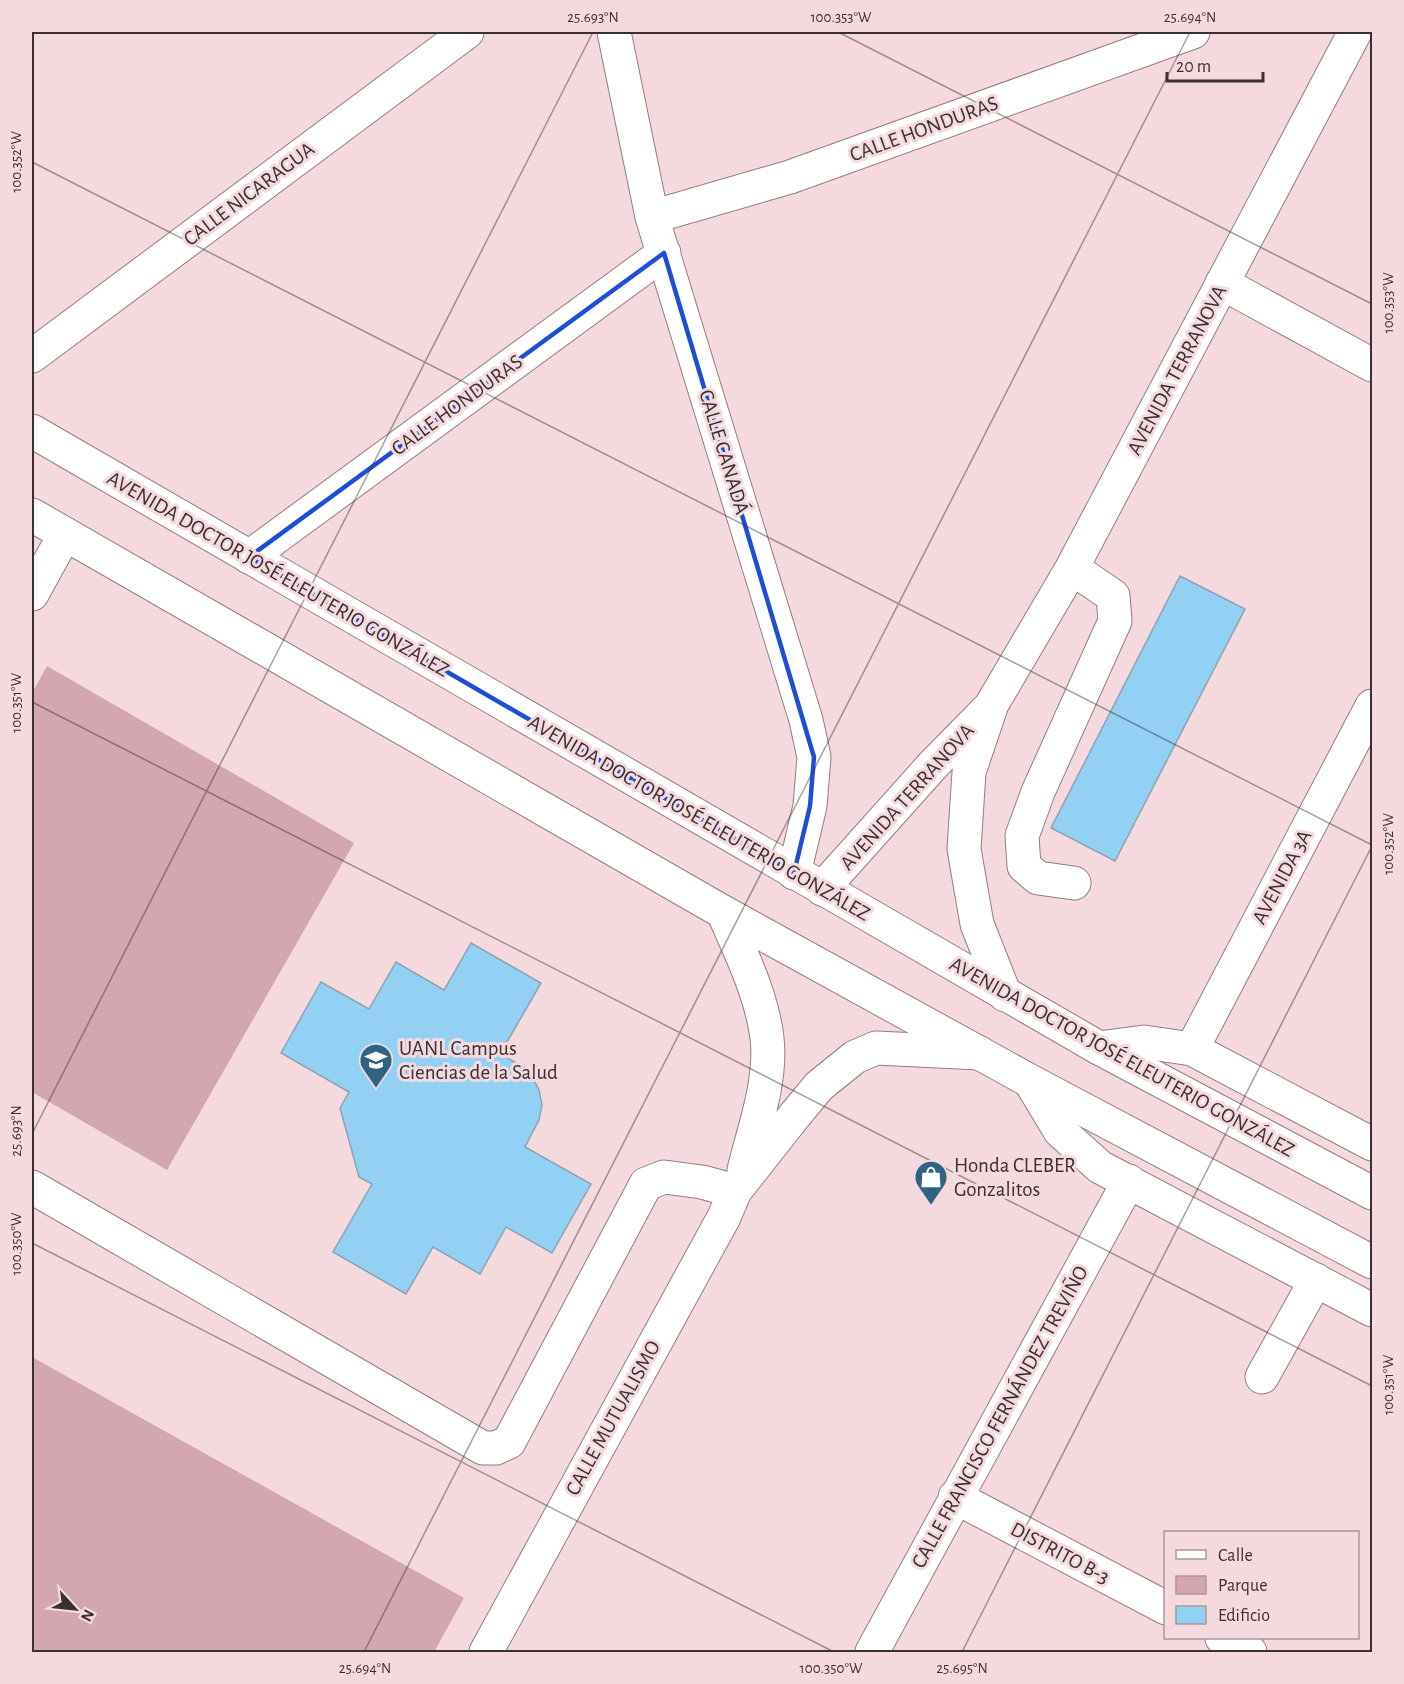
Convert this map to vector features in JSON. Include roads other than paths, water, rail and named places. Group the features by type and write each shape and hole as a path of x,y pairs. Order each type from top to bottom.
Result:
{"main road":[{"name":"CALLE NICARAGUA","path":"32,356 467,32"},
{"name":"CALLE CANADÁ","path":"614,32 652,217 806,720 814,757 808,881"},
{"name":"CALLE HONDURAS","path":"652,217 790,177 1193,32"},
{"name":"AVENIDA TERRANOVA","path":"1005,995 977,924 964,849 969,772 992,704 1072,568 1355,32"},
{"name":"CALLE HONDURAS","path":"249,557 664,253"},
{"path":"1222,283 1372,365"},
{"name":"AVENIDA DOCTOR JOSÉ ELEUTERIO GONZÁLEZ","path":"32,431 1005,995 1099,1048 1372,1193"},
{"path":"32,514 723,912 1030,1081 1372,1262"},
{"path":"32,594 65,534"},
{"path":"1072,568 1113,596 1115,621 1038,792 1022,836 1024,866 1038,878 1074,883"},
{"name":"AVENIDA TERRANOVA","path":"808,881 933,765 992,704"},
{"name":"AVENIDA 3A","path":"1192,1049 1364,743 1372,706"},
{"name":"CALLE MUTUALISMO","path":"486,1653 724,1217 738,1187 760,1106 767,1059 767,1039 750,979 723,912"},
{"path":"1099,1048 1144,1042 1192,1049 1372,1144"},
{"name":"CALLE MUTUALISMO","path":"738,1187 819,1086 855,1057 876,1048 980,1053"},
{"path":"1030,1081 1060,1131 1100,1167 1372,1310"},
{"path":"32,1187 473,1442 490,1448 509,1442 645,1184 664,1177 738,1187"},
{"name":"CALLE FRANCISCO FERNÁNDEZ TREVIÑO","path":"872,1653 1129,1181"},
{"path":"1262,1377 1316,1280"},
{"name":"DISTRITO B-3","path":"955,1497 1164,1607"}],"place":[{"name":"UANL Campus Ciencias de la Salud","path":"376,1089"},
{"name":"Honda CLEBER Gonzalitos","path":"931,1206"}]}
